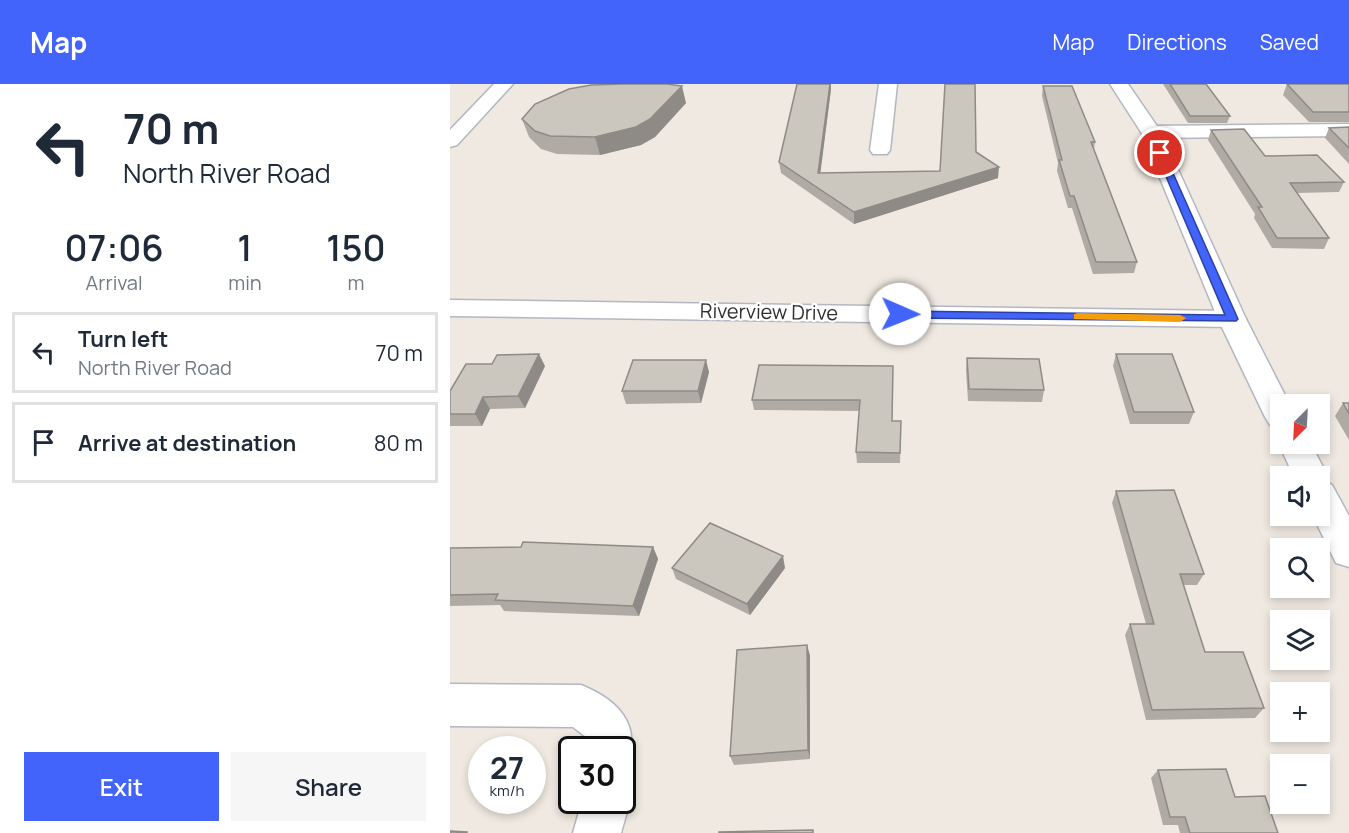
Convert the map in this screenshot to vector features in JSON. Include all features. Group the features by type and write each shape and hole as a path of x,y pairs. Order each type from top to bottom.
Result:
{"street":[{"path":"450,141 504,84"},
{"path":"880,150 888,84"},
{"path":"1119,84 1151,132 1232,319 1270,395"},
{"path":"1151,132 1349,130"},
{"name":"Riverview Drive","path":"450,308 1232,319"},
{"path":"1330,514 1349,552"},
{"path":"450,705 581,706 606,725 608,736"},
{"path":"597,833 602,814"}],"building":[{"path":"797,84 830,84 818,173 940,171 945,84 975,84 976,152 999,167 854,212 779,162"},
{"path":"1170,84 1206,84 1230,116 1190,116"},
{"path":"1287,84 1349,84 1349,112 1313,112"},
{"path":"591,85 682,86 650,119 636,127 595,137 550,136 535,131 522,119 535,104 569,89"},
{"path":"1043,86 1072,86 1095,142 1091,142 1137,262 1096,262 1074,196 1070,196 1059,160 1062,160"},
{"path":"1349,127 1349,148 1329,128"},
{"path":"1244,129 1265,156 1317,155 1344,182 1290,183 1329,238 1277,238 1258,207 1262,207 1211,130"},
{"path":"539,354 518,396 483,397 475,414 450,414 450,391 466,364 492,364 497,355"},
{"path":"1116,354 1172,354 1194,412 1134,412"},
{"path":"967,358 1039,359 1044,390 969,389"},
{"path":"633,360 706,360 698,391 622,391"},
{"path":"759,365 893,366 892,421 901,421 900,453 856,452 860,400 752,400"},
{"path":"1343,403 1349,403 1349,414"},
{"path":"1174,490 1204,574 1180,574 1205,652 1243,652 1264,708 1152,710 1130,624 1154,624 1116,491"},
{"path":"710,523 783,556 747,604 672,568"},
{"path":"523,542 653,547 633,606 495,600 498,594 450,595 450,548 521,547"},
{"path":"807,645 808,750 730,756 737,650"},
{"path":"1226,769 1235,797 1265,796 1278,833 1190,833 1185,817 1170,817 1158,770"},
{"path":"813,830 813,833 719,833 719,832"},
{"path":"450,831 467,832 467,833 450,833"}],"slow traffic":[{"path":"1078,317 1180,318"}],"route":[{"path":"900,314 1232,319 1160,153"}]}
